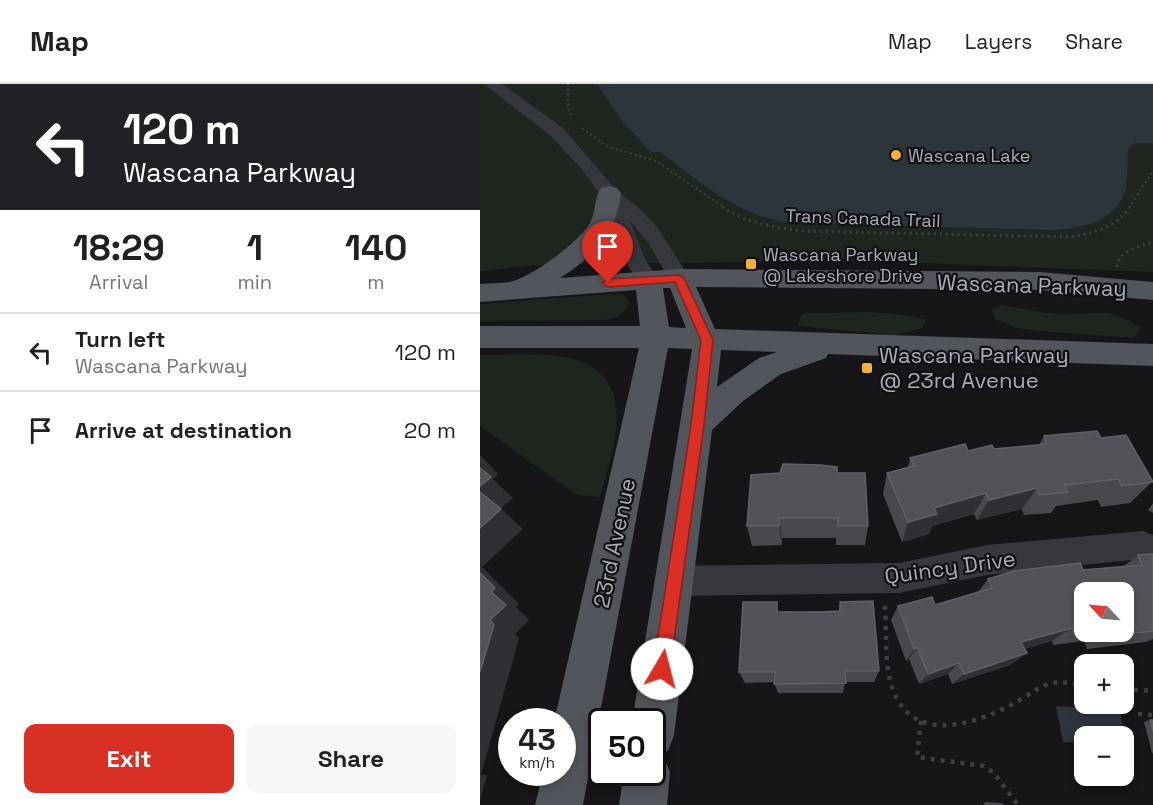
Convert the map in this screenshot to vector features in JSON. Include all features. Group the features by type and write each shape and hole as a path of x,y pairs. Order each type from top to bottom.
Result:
{"main road":[{"path":"519,289 558,268 592,238 604,220 609,193"},
{"path":"656,708 707,340 679,278"},
{"name":"Wascana Parkway","path":"480,293 679,278 1040,281 1153,291"},
{"name":"23rd Avenue","path":"560,805 656,337 648,280"},
{"path":"480,337 656,337 1153,355"},
{"path":"697,425 732,392 770,366 832,344"},
{"path":"643,805 645,786"}],"street":[{"path":"492,84 557,132 576,150 609,193 638,215 659,242 679,278"},
{"path":"609,193 635,259 648,280"},
{"name":"Quincy Drive","path":"674,581 899,578 987,560 1143,545 1153,550"}],"path":[{"name":"Trans Canada Trail","path":"568,84 568,106 572,118 606,146 656,161 722,208 745,220 775,228 801,231 1072,237 1103,230 1121,218 1144,181 1153,171"},
{"path":"1121,288 1117,258 1122,252 1153,242"},
{"path":"882,578 894,690 901,704 912,716 921,721 945,726 977,721 1024,698 1051,681 1074,684"},
{"path":"1134,690 1153,691"},
{"path":"1138,714 1153,715"},
{"path":"921,721 917,758 984,766 994,773 1018,805"}],"shaded area":[{"path":"480,84 1153,84 1153,272 870,261 549,264 480,271"},
{"name":"Wascana Lake","path":"597,84 1153,84 1153,143 1135,143 1128,149 1126,187 1116,207 1099,220 1078,227 1056,230 788,223 735,205 660,152 651,152 622,121"},
{"path":"610,294 624,295 629,302 620,315 605,320 480,321 480,304"},
{"path":"1002,305 1037,312 1109,314 1118,316 1140,328 1134,338 1017,328 995,319 991,309"},
{"path":"871,312 906,315 926,320 923,328 896,335 799,326 800,316 805,313"},
{"path":"480,355 551,355 574,359 592,367 607,381 615,401 616,429 612,455 600,497 577,495 480,426"},
{"path":"1056,706 1074,707 1074,714 1120,714 1123,726 1074,726 1074,743 1063,742"}],"building":[{"path":"1097,431 1101,438 1126,435 1153,482 1122,486 1118,479 1065,485 1068,492 1039,495 1037,488 989,500 986,493 934,508 937,514 908,522 887,473 914,466 910,458 965,444 968,451 992,445 994,449 1047,444 1044,436"},
{"path":"783,464 821,465 837,467 837,473 865,473 868,526 838,526 838,518 779,518 779,526 747,526 751,475 780,473"},
{"path":"480,468 491,477 480,486"},
{"path":"480,492 501,509 480,528"},
{"path":"1153,554 1153,631 1134,633 1134,582 1074,582 1074,632 1072,628 1021,642 1027,653 964,674 959,663 928,674 917,647 914,649 898,606 932,597 935,605 992,588 988,579 1014,571 1080,563 1083,570 1142,565 1138,555"},
{"path":"480,573 495,588 491,592 506,605 490,620 494,625 480,672"},
{"path":"873,601 879,671 845,671 846,683 774,684 775,672 739,672 743,602 777,602 777,612 821,612 840,611 840,602"}],"place":[{"name":"Wascana Lake","path":"896,155"},
{"name":"Wascana Parkway @ Lakeshore Drive","path":"751,264"},
{"name":"Wascana Parkway @ 23rd Avenue","path":"867,368"}],"route":[{"path":"608,283 679,278 707,340 662,669"}]}
